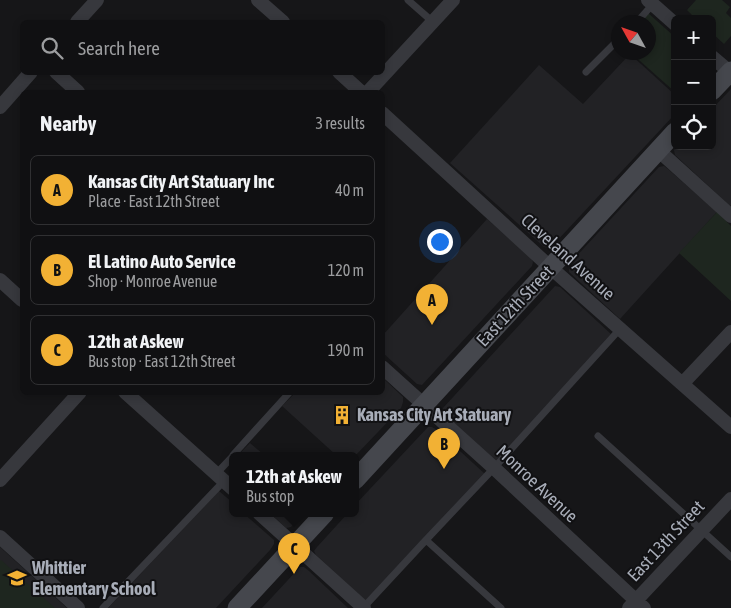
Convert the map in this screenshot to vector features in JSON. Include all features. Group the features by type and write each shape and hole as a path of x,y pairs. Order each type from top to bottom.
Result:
{"street":[{"path":"79,20 97,0"},
{"path":"258,0 281,20"},
{"path":"385,68 453,0"},
{"path":"650,2 671,20"},
{"path":"716,60 730,72 716,87"},
{"path":"0,107 28,75"},
{"path":"59,75 76,90"},
{"path":"341,75 358,90"},
{"path":"362,90 378,75"},
{"name":"Cleveland Avenue","path":"385,115 550,267 731,427"},
{"name":"East 12th Street","path":"359,476 671,136"},
{"path":"658,150 730,213"},
{"path":"0,280 20,298"},
{"path":"683,383 731,332"},
{"name":"Monroe Avenue","path":"385,370 494,468 636,605"},
{"path":"0,480 77,395"},
{"path":"128,395 224,481"},
{"name":"East 13th Street","path":"636,605 731,499"},
{"path":"263,517 363,608"},
{"path":"237,608 321,517"},
{"path":"0,537 78,608"}],"lane":[{"path":"408,0 433,22"},
{"path":"642,15 650,2"},
{"path":"586,72 611,47"},
{"path":"363,608 494,468 620,328"},
{"path":"236,452 287,395"},
{"path":"598,436 731,557"},
{"path":"103,608 224,481 229,467"},
{"path":"426,540 501,608"}],"shaded area":[{"path":"696,0 722,0 730,7 726,13 731,18 731,36 724,44 716,37 716,15 692,15 687,10"},
{"path":"656,20 671,33 671,88 639,60 656,60"},
{"path":"624,60 637,60 671,91 671,118 554,244 549,248 544,247 450,163 539,65 583,104"},
{"path":"731,89 730,206 675,155 674,150 716,150 716,105"},
{"path":"664,166 717,212 620,319 569,272 569,266 659,167"},
{"path":"717,212 731,226 731,301 679,253"},
{"path":"487,219 530,256 533,262 532,266 422,385 417,384 385,355 385,333"},
{"path":"555,286 560,287 611,334 495,462 443,414 443,408"},
{"path":"385,380 403,397 401,408 359,452 333,452 282,406 293,395 385,395"},
{"path":"428,427 437,430 485,474 366,601 314,551 344,517 359,517 359,501"},
{"path":"250,443 260,452 241,452"},
{"path":"219,491 229,500 229,517 248,517 274,540 270,550 216,608 108,608"},
{"path":"274,517 300,517 291,527 286,528"},
{"name":"Whittier Elementary School","path":"0,547 67,608 0,608"},
{"name":"Whittier Elementary School","path":"1,560 55,608 0,608"},
{"path":"300,567 304,567 309,571 348,608 262,608"}],"place":[{"name":"Kansas City Art Statuary Inc","path":"432,325"},
{"name":"Kansas City Art Statuary","path":"342,415"},
{"name":"El Latino Auto Service","path":"444,469"},
{"name":"12th at Askew","path":"294,574"},
{"name":"Whittier Elementary School","path":"17,578"}]}
